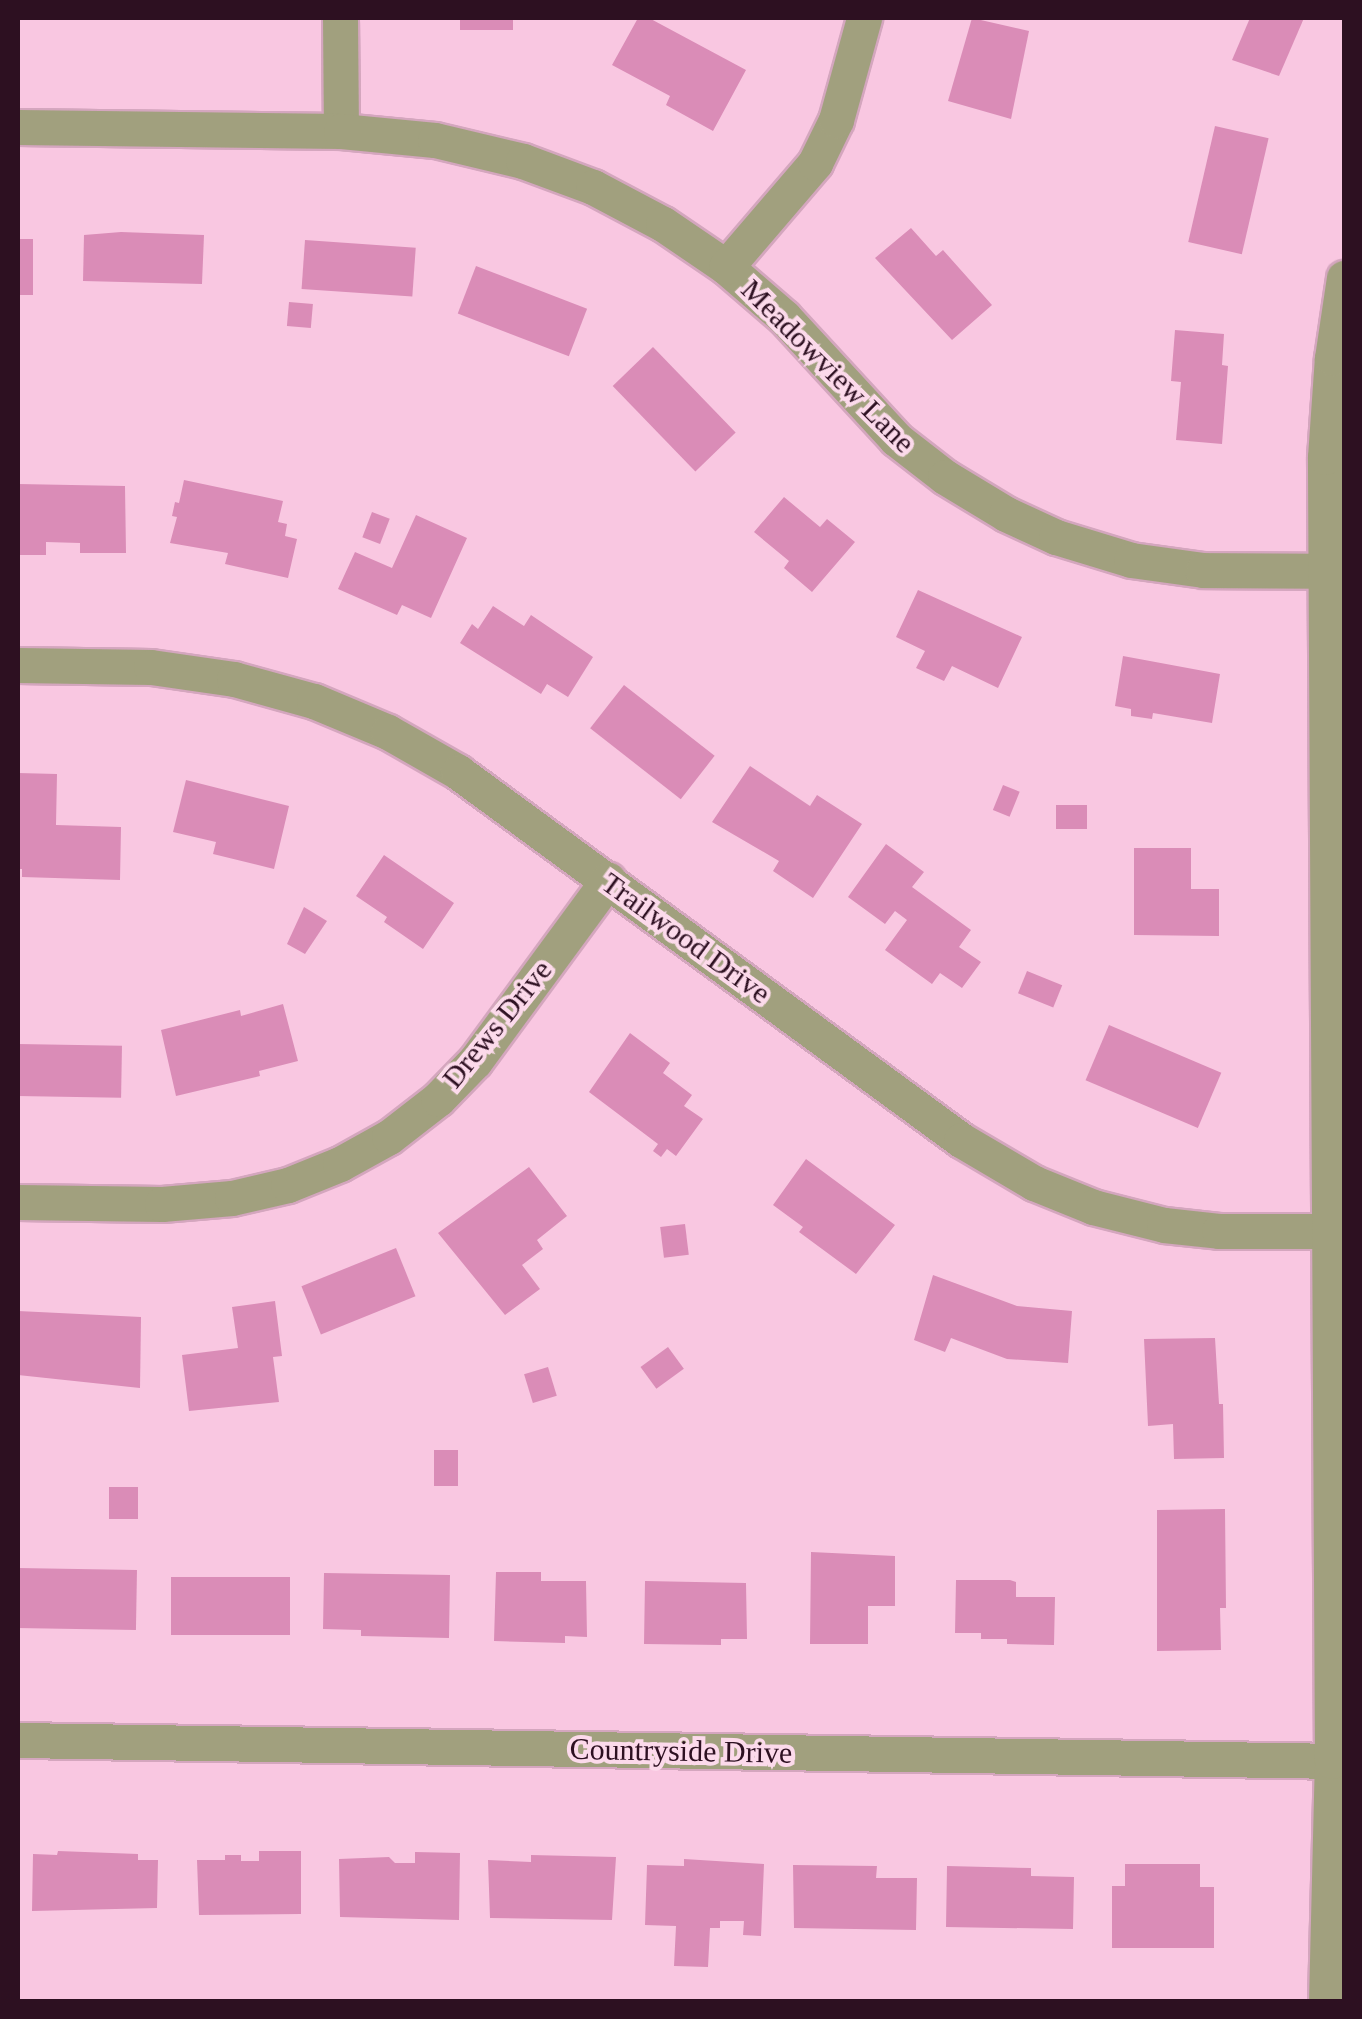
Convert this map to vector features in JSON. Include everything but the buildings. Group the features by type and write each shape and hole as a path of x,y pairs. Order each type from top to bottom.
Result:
{"street":[{"path":"340,18 341,131"},
{"path":"726,267 815,163 836,120 864,18"},
{"name":"Meadowview Lane","path":"18,127 341,131 436,140 523,161 593,188 663,224 726,267 784,317 896,438 945,478 1006,514 1056,537 1132,560 1203,570 1335,571"},
{"path":"1327,1999 1338,1761 1335,571 1325,457 1332,358 1344,278"},
{"name":"Trailwood Drive","path":"18,665 151,667 234,679 314,701 388,732 458,772 961,1140 1034,1183 1093,1207 1164,1225 1219,1231 1337,1231"},
{"name":"Drews Drive","path":"18,1202 162,1204 232,1198 288,1185 340,1164 390,1136 438,1099 475,1060 608,880"},
{"name":"Countryside Drive","path":"18,1740 1338,1761"}]}
